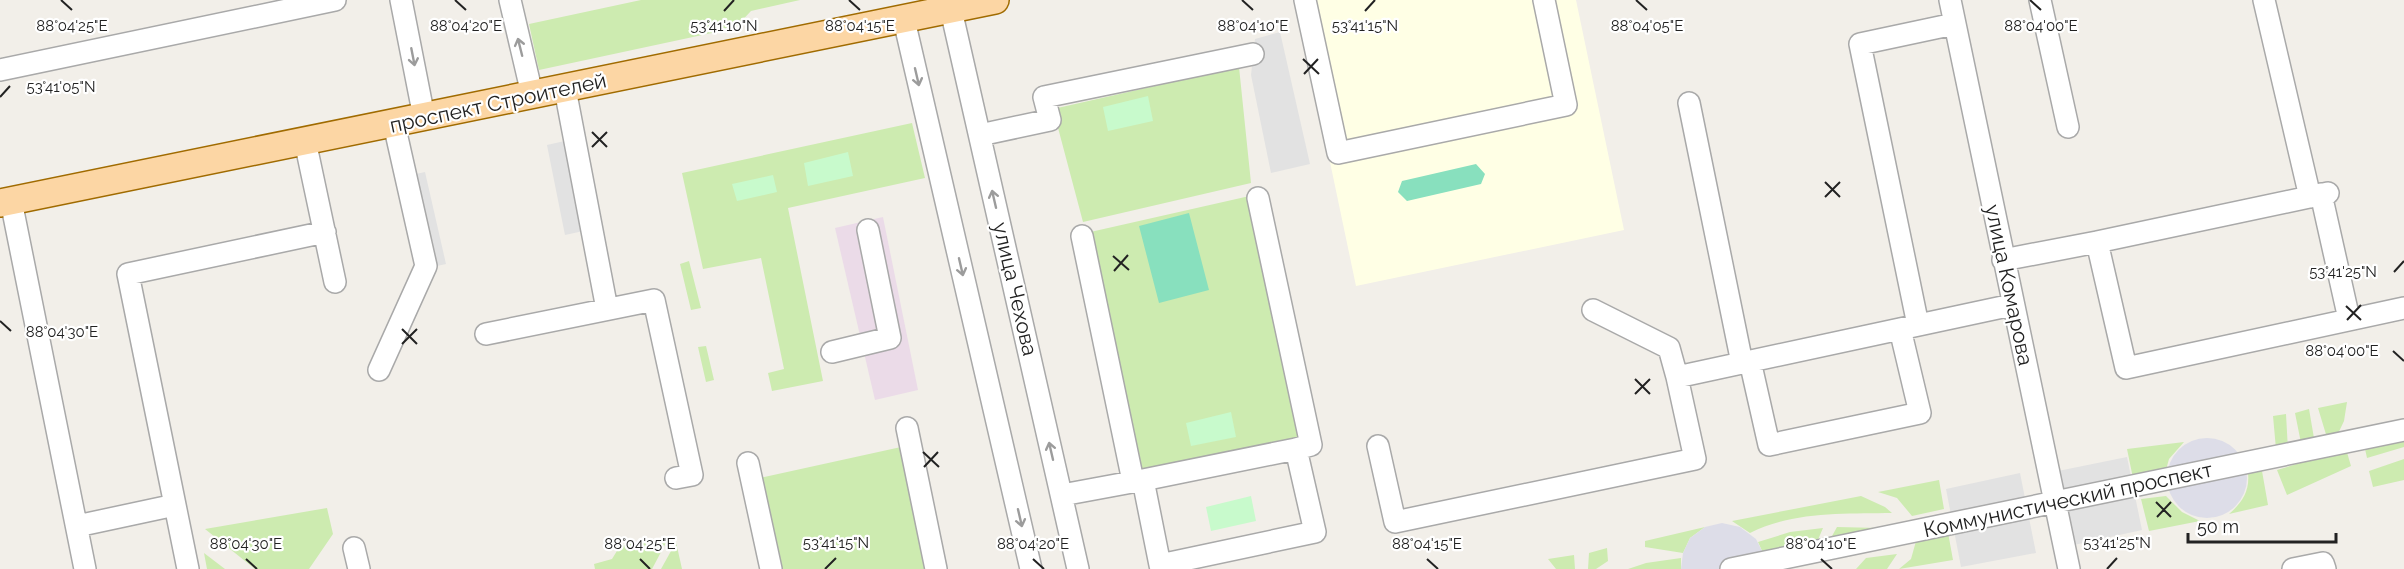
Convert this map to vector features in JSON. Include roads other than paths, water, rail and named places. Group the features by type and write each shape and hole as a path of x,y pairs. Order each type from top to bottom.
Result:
{"main road":[{"name":"проспект Строителей","path":"5,202 995,0"}],"street":[{"path":"0,70 311,2 335,0"},
{"path":"401,0 424,117"},
{"path":"510,0 532,94"},
{"path":"1305,0 1338,153 1566,105 1544,0"},
{"name":"улица Комарова","path":"1950,0 2069,569"},
{"path":"2040,0 2068,127"},
{"path":"2264,0 2320,195 2349,319"},
{"name":"улица Чехова","path":"951,10 1078,569"},
{"path":"904,20 1031,569"},
{"path":"1689,103 1746,362 1769,445 1920,413 1909,327 1860,44 1954,24"},
{"path":"980,135 1050,120 1044,97 1253,54"},
{"path":"565,89 607,309"},
{"path":"379,370 426,266 394,124"},
{"path":"305,141 335,282"},
{"path":"2003,260 2320,195"},
{"path":"1062,495 1311,445 1258,198"},
{"path":"5,202 85,569"},
{"path":"832,352 890,339 868,230"},
{"path":"188,569 129,274 325,232"},
{"path":"1082,236 1160,565 1315,532 1296,449"},
{"path":"2097,242 2127,368 2404,308"},
{"path":"486,334 654,300 692,475 675,478"},
{"path":"1677,377 2012,305"},
{"path":"1378,446 1395,522 1695,459 1669,348 1593,310"},
{"path":"907,428 936,569"},
{"name":"Коммунистический проспект","path":"1731,569 2404,430"},
{"path":"748,463 771,569"},
{"path":"76,526 175,505"},
{"path":"2293,569 2323,562 2325,569"}]}
